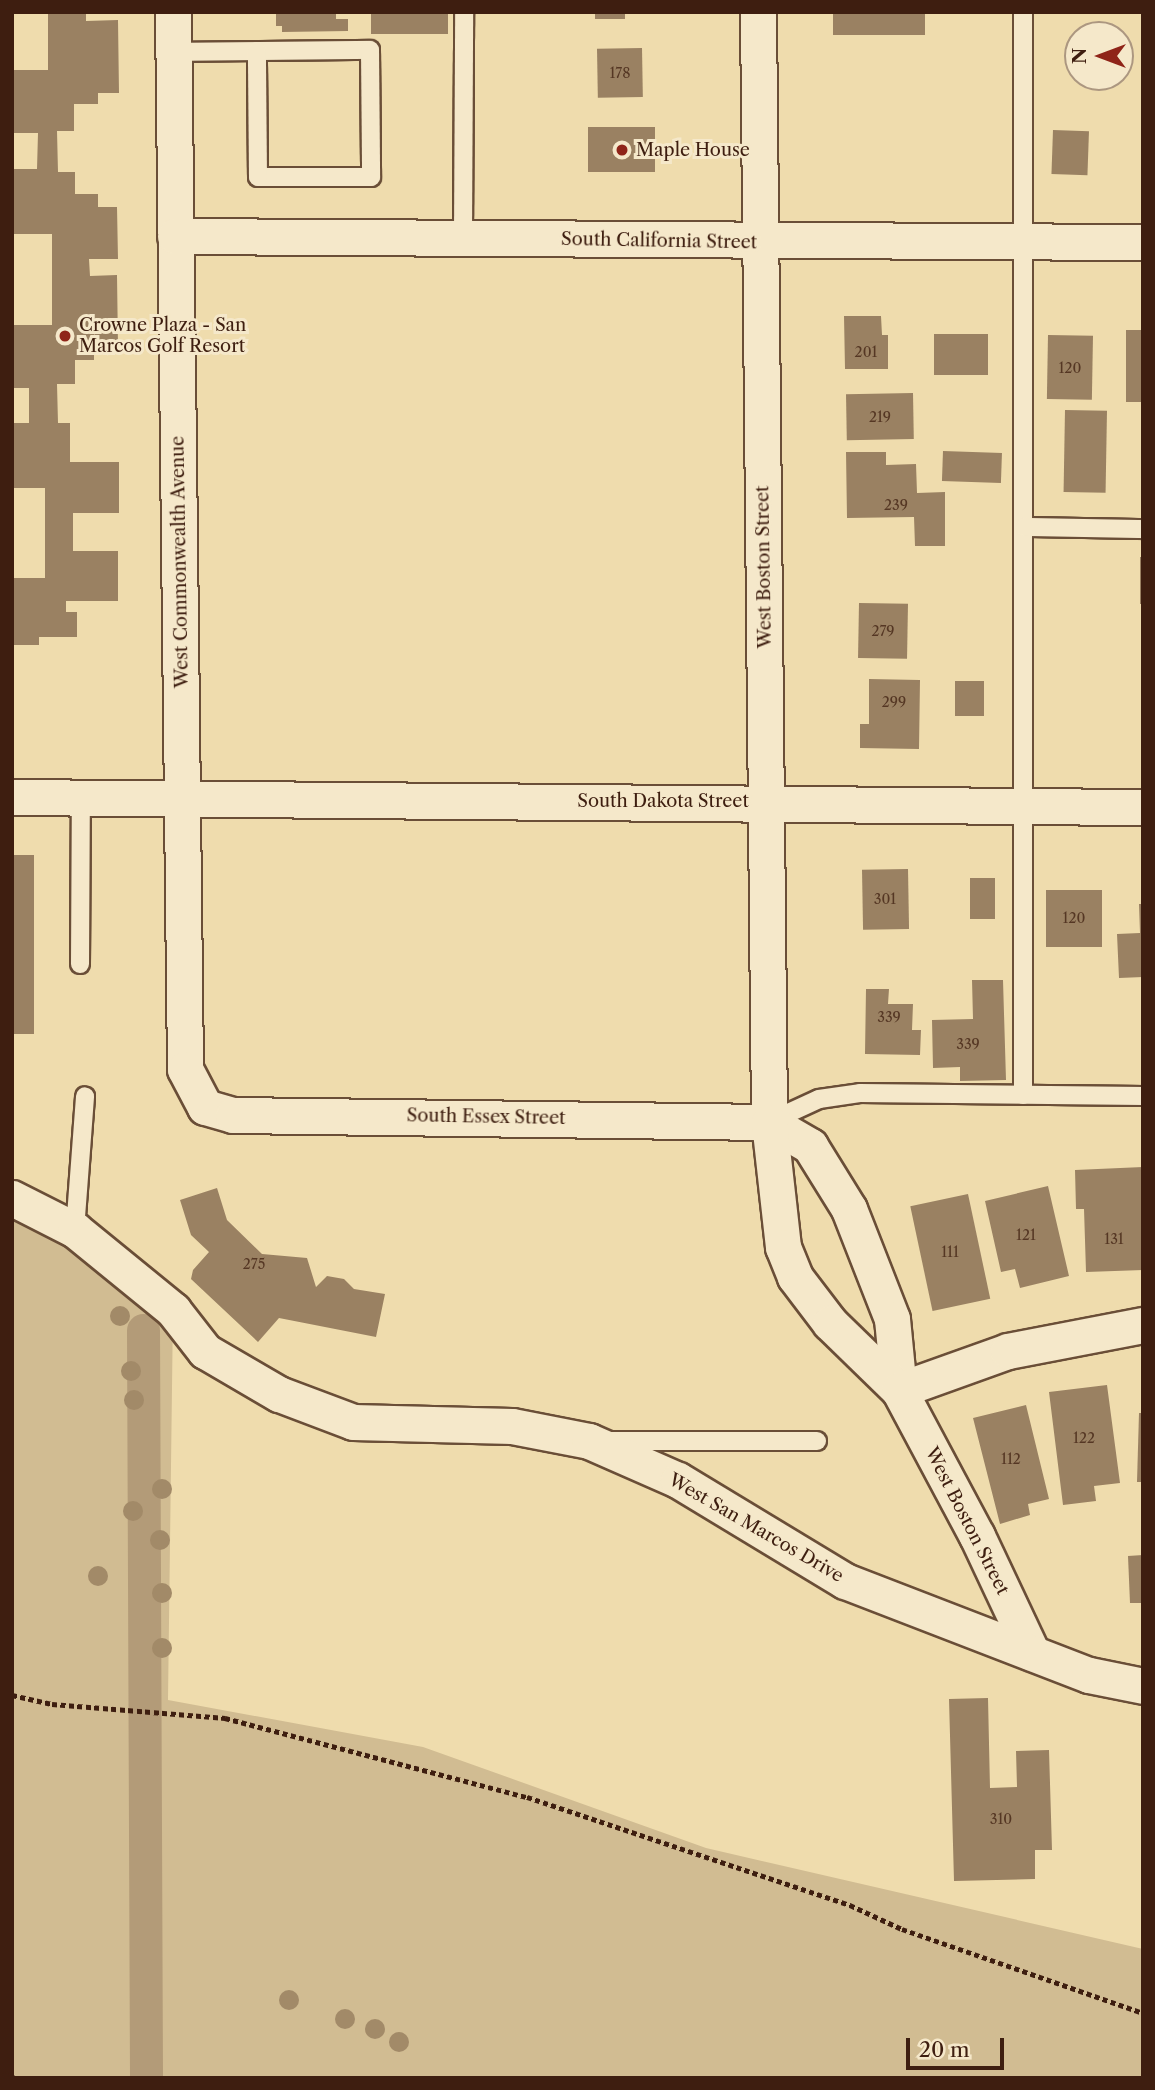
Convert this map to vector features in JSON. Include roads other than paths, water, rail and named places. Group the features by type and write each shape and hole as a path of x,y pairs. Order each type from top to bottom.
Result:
{"street":[{"name":"West Commonwealth Avenue","path":"173,12 185,1069 205,1107"},
{"name":"West Boston Street","path":"758,12 769,1122 783,1247 795,1277 831,1323 899,1390 978,1536 1031,1653"},
{"name":"South California Street","path":"175,236 463,236 761,243 1143,242"},
{"name":"South Dakota Street","path":"12,797 767,801 1143,807"},
{"name":"South Essex Street","path":"205,1107 233,1115 769,1122"},
{"name":"West Boston Street","path":"769,1122 810,1146 849,1209 892,1319 899,1390"},
{"name":"West San Marcos Drive","path":"12,1198 75,1230 173,1310 205,1351 279,1394 353,1422 512,1426 589,1441 678,1480 845,1581 1089,1675 1143,1686"},
{"path":"899,1390 1008,1351 1143,1325"}],"lane":[{"path":"463,236 464,12"},
{"path":"1023,12 1023,1095"},
{"path":"174,52 257,51 370,50 370,177 258,177 257,51"},
{"path":"1024,527 1143,529"},
{"path":"80,964 81,797"},
{"path":"769,1122 819,1099 860,1093 1143,1096"},
{"path":"75,1230 85,1096"},
{"path":"589,1441 817,1441"}],"waterway":[{"path":"143,1330 146,2078"}],"place":[{"name":"Maple House","path":"622,150"},
{"name":"Crowne Plaza - San Marcos Golf Resort","path":"65,336"}]}
